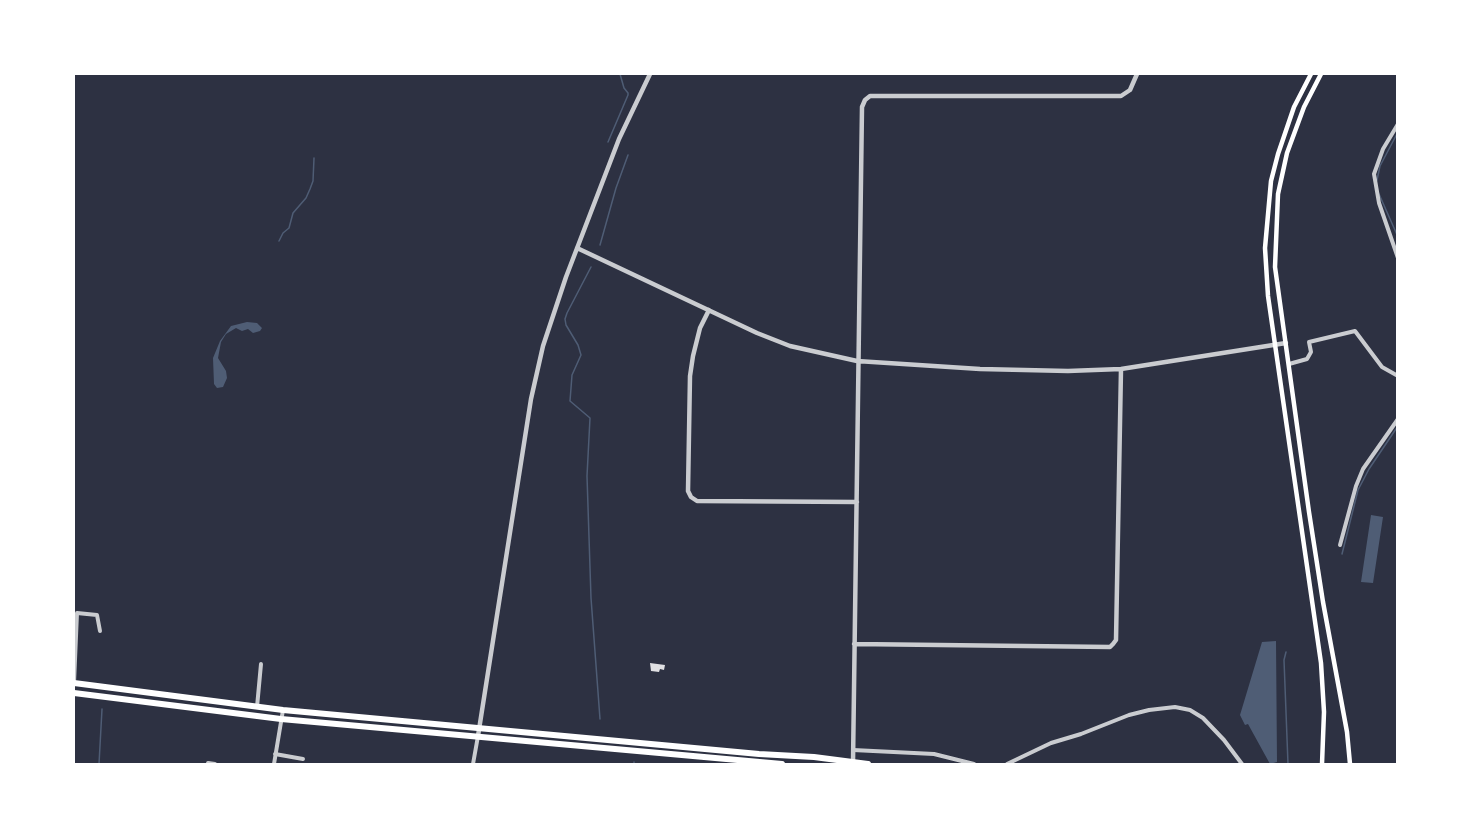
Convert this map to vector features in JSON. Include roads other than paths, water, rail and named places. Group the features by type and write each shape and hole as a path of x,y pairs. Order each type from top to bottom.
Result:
{"highway":[{"path":"74,683 283,710 759,754 814,757 868,765"},
{"path":"74,693 281,719 782,765"}],"main road":[{"path":"1311,74 1294,107 1271,181 1265,248 1268,296 1321,663 1324,712 1322,765"},
{"path":"1321,74 1304,107 1287,153 1278,194 1275,267 1321,591 1347,732 1350,765"}],"street":[{"path":"473,765 531,399 543,346 577,248 619,139 650,74"},
{"path":"853,762 862,106 870,96 1121,96 1130,90 1137,74"},
{"path":"1398,124 1383,149 1374,174 1379,203 1398,258"},
{"path":"577,248 757,333 790,346 857,361 980,369 1068,371 1120,369 1286,343"},
{"path":"709,310 700,328 690,376 688,491 691,497 697,501 857,502"},
{"path":"1289,364 1303,362 1309,357 1311,352 1309,342 1354,331 1382,367 1398,376"},
{"path":"854,644 1110,647 1113,644 1116,640 1120,369"},
{"path":"1340,545 1356,486 1363,470 1398,419"},
{"path":"74,683 77,613 97,615 100,631"},
{"path":"257,706 261,664"},
{"path":"1007,765 1051,743 1129,715 1175,707 1203,718 1224,740 1242,765"},
{"path":"274,765 283,710"},
{"path":"853,750 934,754 974,765"},
{"path":"275,754 303,759"},
{"path":"758,763 759,754"},
{"path":"208,763 215,765"}],"water":[{"path":"247,322 257,323 262,328 253,333 248,329 242,331 236,328 226,334 221,342 218,358 226,371 227,378 223,387 217,388 214,384 213,358 220,341 231,326"},
{"path":"1371,515 1383,517 1373,583 1361,582"},
{"path":"1276,641 1277,762 1270,764 1248,724 1245,725 1240,715 1262,642"}],"waterway":[{"path":"608,142 628,95 620,74"},
{"path":"1377,180 1380,166 1398,132"},
{"path":"600,245 628,155"},
{"path":"279,241 289,228 293,213 306,198 310,189 313,181 314,158"},
{"path":"1379,194 1398,237"},
{"path":"591,267 565,319 581,355 572,375 570,401 590,418 587,476 591,598 600,719"},
{"path":"1342,554 1358,490 1369,469 1398,426"},
{"path":"1286,652 1284,660 1288,764"},
{"path":"99,764 102,709"}]}
